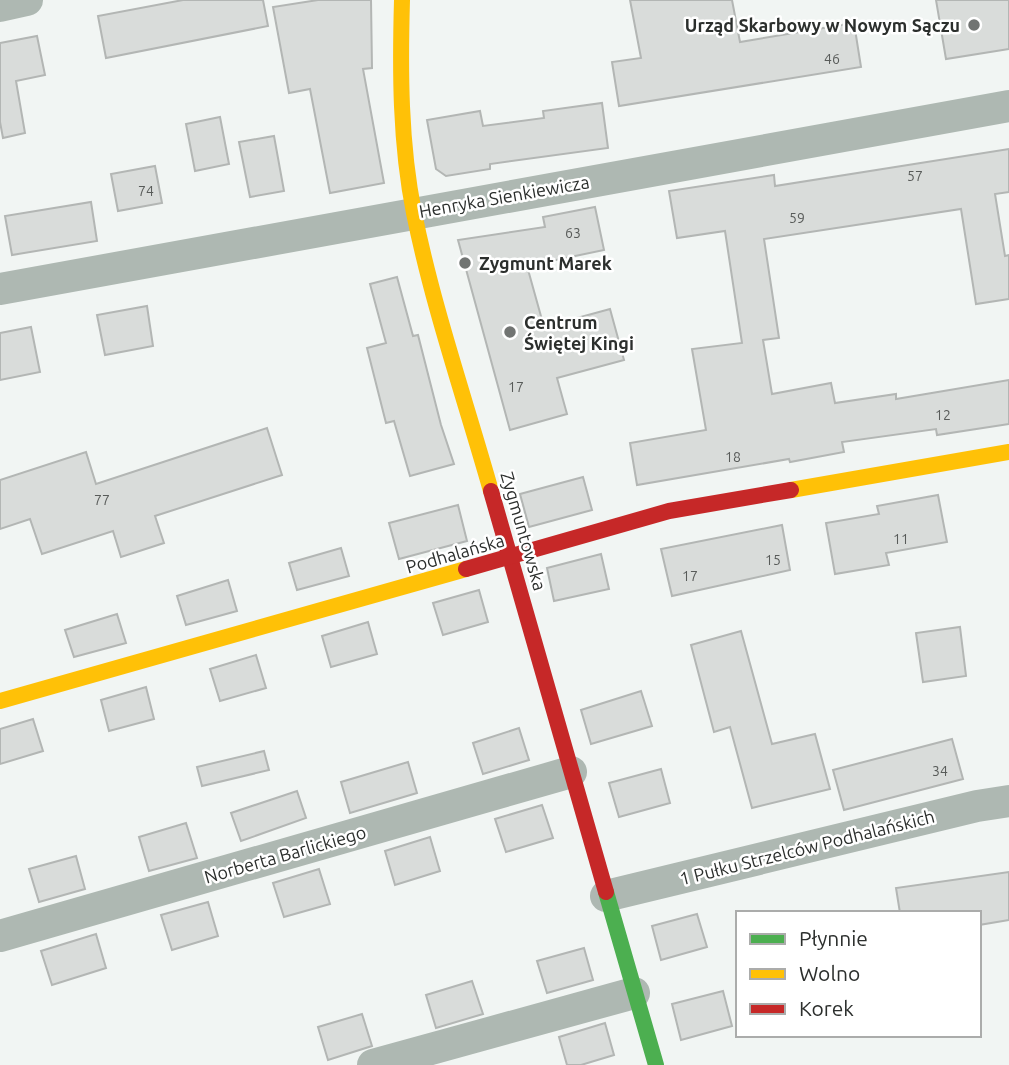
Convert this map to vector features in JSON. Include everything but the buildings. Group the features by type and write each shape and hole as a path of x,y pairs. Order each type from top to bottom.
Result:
{"main road":[{"name":"Zygmuntowska","path":"402,0 400,73 414,212 606,897 656,1065"},
{"name":"Podhalańska","path":"0,701 512,558 669,511 1009,452"}],"street":[{"path":"0,6 27,0"},
{"name":"Henryka Sienkiewicza","path":"0,289 1009,106"},
{"name":"Norberta Barlickiego","path":"0,936 571,772"},
{"name":"1 Pułku Strzelców Podhalańskich","path":"606,897 977,806 1009,801"},
{"path":"373,1065 415,1059 635,993"}],"traffic: fast":[{"path":"606,892 656,1065"}],"traffic: slow":[{"path":"402,0 402,106 409,187 440,318 491,491"},
{"path":"791,490 1009,452"},
{"path":"0,701 466,569"}],"traffic: jam":[{"path":"466,569 669,511 791,490"},
{"path":"491,491 606,892"}],"place":[{"name":"Urząd Skarbowy w Nowym Sączu","path":"974,25"},
{"name":"Zygmunt Marek","path":"465,263"},
{"name":"Centrum Świętej Kingi","path":"510,332"}]}
